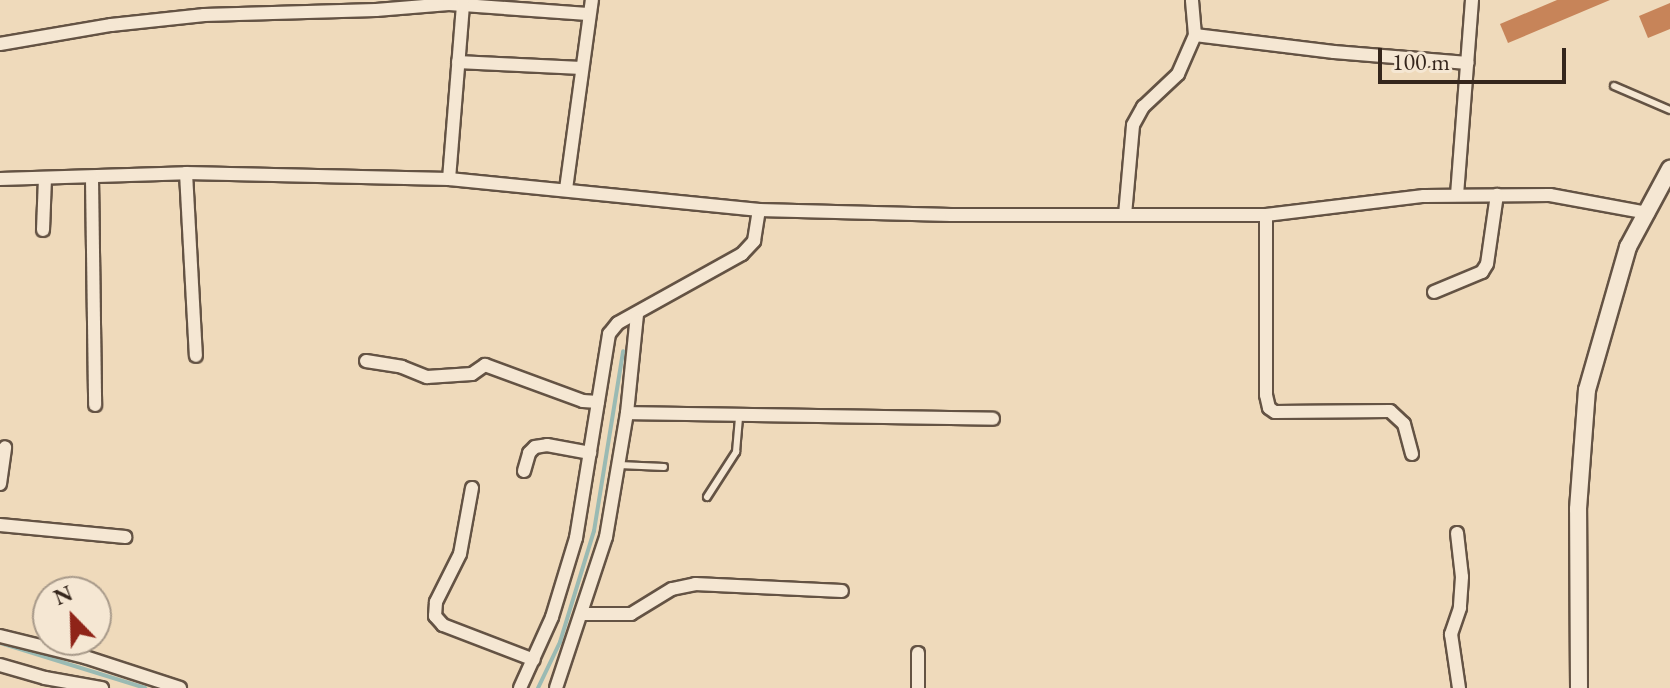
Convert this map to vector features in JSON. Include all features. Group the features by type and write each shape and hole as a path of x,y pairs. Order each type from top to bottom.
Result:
{"street":[{"path":"566,189 592,0"},
{"path":"1125,215 1129,158 1137,115 1172,84 1195,35 1192,0"},
{"path":"1457,195 1472,0"},
{"path":"0,44 157,19 463,5 588,14"},
{"path":"449,179 463,5"},
{"path":"1195,35 1468,63"},
{"path":"458,62 581,68"},
{"path":"1579,688 1578,509 1587,390 1620,270 1648,213 1665,190 1670,169"},
{"path":"186,173 196,356"},
{"path":"0,179 92,179 186,173 449,179 759,210 1266,215 1341,204 1497,195 1571,197 1648,213"},
{"path":"43,230 45,179"},
{"path":"92,179 95,405"},
{"path":"1434,292 1482,272 1487,264 1497,195"},
{"path":"520,688 552,617 576,538 609,334 618,323 742,254 754,241 759,210"},
{"path":"1266,215 1266,395 1269,408 1275,412 1390,411 1404,424 1412,454"},
{"path":"556,688 606,537 627,413 637,315"},
{"path":"366,361 402,367 427,377 472,374 485,365 583,401 598,402"},
{"path":"627,413 993,419"},
{"path":"524,471 529,453 535,447 547,445 590,453"},
{"path":"0,484 5,447"},
{"path":"472,488 460,554 436,602 435,616 443,625 534,660"},
{"path":"0,525 125,537"},
{"path":"1457,533 1462,577 1460,608 1451,634 1459,688"},
{"path":"582,614 631,614 672,589 695,584 842,591"},
{"path":"0,636 180,688"},
{"path":"918,653 918,688"},
{"path":"79,680 85,659"},
{"path":"0,665 43,683 79,680 102,688"}],"lane":[{"path":"1614,86 1670,110"},
{"path":"707,497 736,452 739,417"},
{"path":"619,465 664,467"}],"building":[{"path":"1557,0 1610,0 1508,43 1500,24"},
{"path":"1670,3 1670,29 1648,38 1639,16"}],"waterway":[{"path":"538,688 560,642 594,531 623,351"},
{"path":"0,643 145,688"}]}
